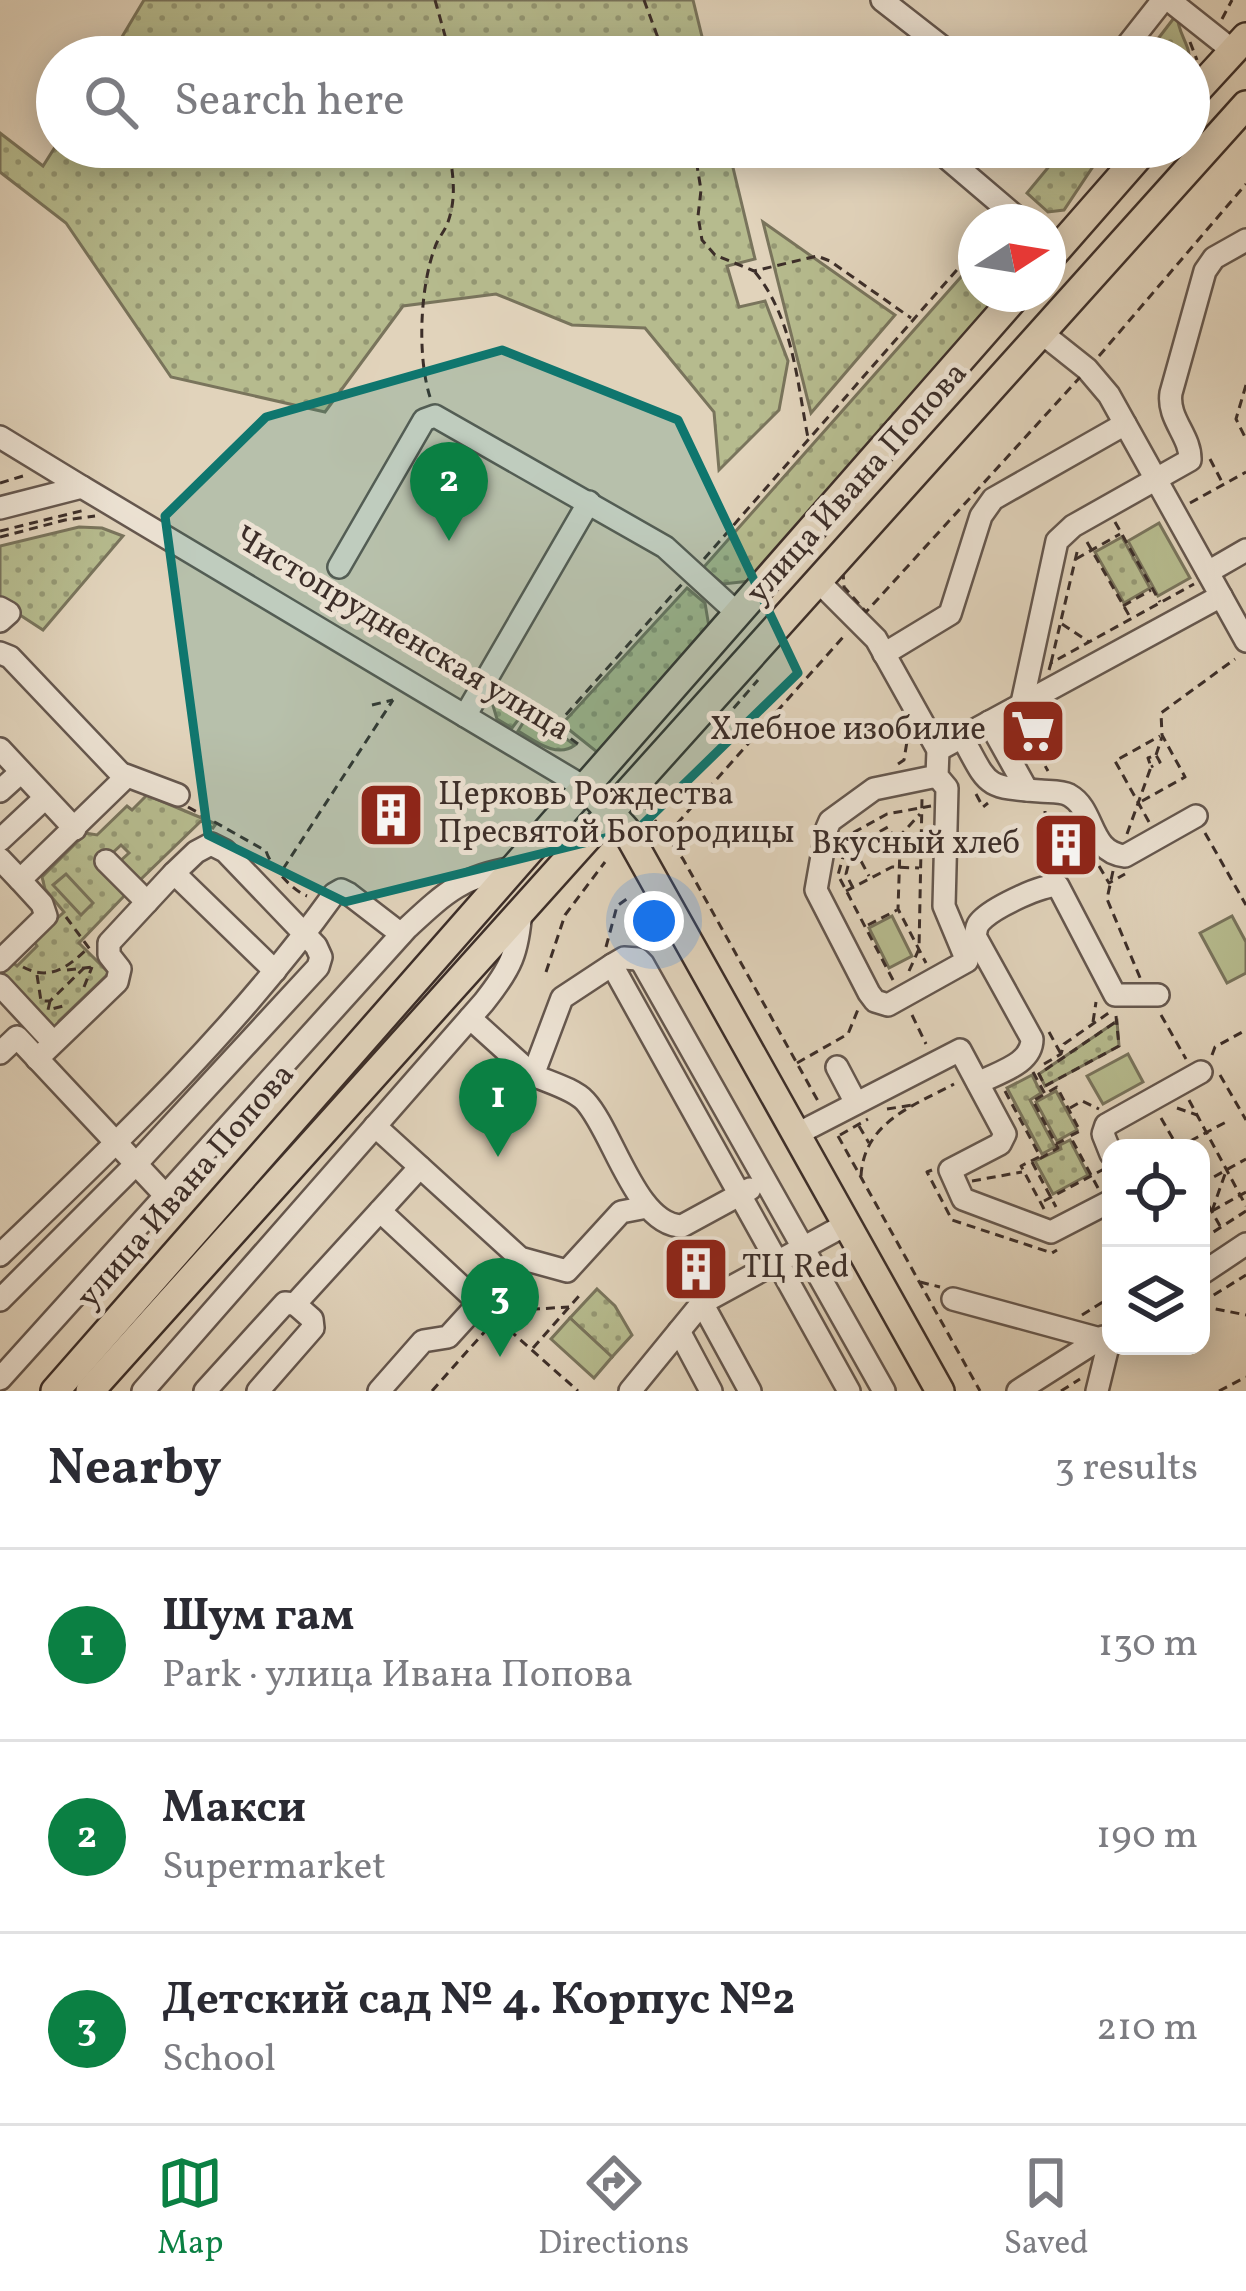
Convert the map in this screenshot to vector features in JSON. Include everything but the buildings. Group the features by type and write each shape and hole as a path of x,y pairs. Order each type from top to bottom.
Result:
{"main road":[{"path":"1210,69 1233,37"},
{"name":"улица Ивана Попова","path":"1210,146 1246,105"},
{"path":"1066,235 1128,168"},
{"name":"улица Ивана Попова","path":"90,1391 1190,168"},
{"name":"улица Ивана Попова","path":"56,1391 1002,312"},
{"name":"Чистопрудненская улица","path":"584,788 626,830 940,1391"}],"street":[{"path":"882,0 928,36"},
{"path":"1139,36 1171,3 1233,37"},
{"path":"959,168 1001,204"},
{"path":"1024,710 1057,541 1073,526 1186,463 1192,454 1169,401 1205,271 1214,258 1246,240"},
{"path":"1043,334 1087,369 1108,395 1244,637"},
{"path":"339,567 424,420 435,416 665,547 736,612"},
{"path":"884,654 950,614 982,516 993,499 1125,424"},
{"name":"Чистопрудненская улица","path":"0,437 584,788"},
{"path":"0,508 82,487"},
{"path":"465,716 589,502"},
{"path":"1208,572 1246,550"},
{"path":"818,581 876,639 938,750 930,778"},
{"path":"938,750 989,722 1024,710 1045,690 1221,596"},
{"path":"0,608 9,613 0,622"},
{"path":"0,652 124,775 178,795"},
{"path":"989,722 1044,792"},
{"path":"962,737 986,780 1002,789 1044,792 1077,803 1100,844 1119,855 1196,816"},
{"path":"0,749 74,829"},
{"path":"0,791 21,772"},
{"path":"20,880 122,785 124,775"},
{"path":"930,778 947,788 945,912 967,962 888,1005 875,1001 819,896 816,881 830,821 870,791 930,778"},
{"path":"0,840 45,798"},
{"path":"0,1300 136,1165 318,967 321,957 225,850 211,844 174,873 109,943 109,955 120,969 111,972 45,1050"},
{"path":"0,859 42,904 46,916 9,963"},
{"path":"106,861 147,902"},
{"name":"улица Ивана Попова","path":"0,1379 401,934 441,896 477,874 514,868"},
{"path":"174,873 275,971"},
{"path":"979,1083 1026,1058 1033,1039 976,936 976,928 984,917 1049,884 1058,886 1115,995 1152,996"},
{"path":"0,1255 116,1144 275,971 341,890 401,934"},
{"path":"142,1391 509,969 519,942 520,909"},
{"path":"533,1075 562,998 632,957 643,964 884,1391"},
{"path":"606,969 849,1391"},
{"path":"0,985 116,1144 166,1196"},
{"path":"470,1018 533,1075 586,1102 647,1207 663,1222 682,1226 764,1181"},
{"path":"0,1021 9,1045 45,1050"},
{"path":"796,1134 862,1115 960,1050 1005,1138 950,1171 968,1202 1045,1231 1061,1228 1102,1205"},
{"path":"837,1067 862,1115"},
{"path":"1105,1139 1106,1121 1195,1069"},
{"path":"375,1126 520,1258 567,1271 621,1211 647,1207"},
{"path":"295,1304 420,1167"},
{"path":"380,1211 488,1311"},
{"path":"629,1391 702,1303 847,1224"},
{"path":"1210,1268 1246,1244"},
{"path":"379,1391 423,1341 448,1337 488,1311 520,1258"},
{"path":"953,1299 1102,1334"},
{"path":"205,1391 285,1303 295,1304 312,1319 314,1328 258,1391"},
{"path":"702,1303 750,1391"},
{"path":"679,1331 711,1391"},
{"path":"1018,1391 1102,1338"},
{"path":"1097,1391 1103,1355"}],"path":[{"path":"435,0 445,36"},
{"path":"644,0 657,36"},
{"path":"1232,0 1233,37"},
{"path":"1171,3 1186,36"},
{"path":"435,416 424,378 422,328 434,248 449,220 453,168"},
{"path":"697,168 702,240 715,255 754,271 772,293 788,332 808,439"},
{"path":"1094,361 1246,184"},
{"path":"754,271 817,256 913,320"},
{"path":"699,564 958,269"},
{"path":"1246,385 1236,418 1246,439"},
{"path":"1204,448 1223,484"},
{"path":"1183,506 1244,473 1246,483"},
{"path":"0,483 23,476"},
{"path":"1112,515 1160,602"},
{"path":"0,537 74,518 106,518"},
{"path":"1045,690 1082,531 1130,619"},
{"path":"1075,560 1122,533"},
{"path":"1051,664 1204,579 1208,572"},
{"path":"556,726 688,577"},
{"path":"1123,606 1153,589"},
{"path":"1060,623 1089,642"},
{"path":"667,836 854,626"},
{"path":"1195,1069 1158,1009 1149,1004 1152,996 1107,899 1151,767 1148,758 1156,755 1162,735 1161,712 1233,662 1244,637"},
{"path":"487,679 578,744"},
{"path":"280,872 393,700"},
{"path":"1024,710 1025,732 1044,792 1049,884"},
{"path":"887,770 904,760 911,719"},
{"path":"1157,837 1115,761 1162,735"},
{"path":"1138,803 1185,777 1162,735"},
{"path":"909,971 919,950 922,810 930,778"},
{"path":"849,889 838,875 849,835 887,814 947,804 954,791 974,790"},
{"path":"646,808 683,859"},
{"path":"896,840 922,810"},
{"path":"935,980 898,909 900,848 888,827 853,846 846,874 849,889 936,1062"},
{"path":"853,846 871,878"},
{"path":"546,972 565,915 605,862"},
{"path":"849,889 892,867 945,870"},
{"path":"606,969 617,906 628,898"},
{"path":"865,926 898,909"},
{"path":"61,912 111,972"},
{"path":"66,970 88,948"},
{"path":"9,963 37,974 92,967 111,972"},
{"path":"75,996 92,967"},
{"path":"66,1005 48,1010 50,1001 84,968"},
{"path":"37,974 41,1001 50,1001"},
{"path":"1093,1024 1096,1001"},
{"path":"797,1064 848,1034 860,1007"},
{"path":"1018,1078 1061,1054 1064,1044 1115,1009 1119,1046 1043,1087"},
{"path":"1040,1016 1061,1054"},
{"path":"1045,1094 1039,1074 1117,1022"},
{"path":"1246,1030 1211,1052 1246,1120"},
{"path":"1032,1070 1043,1087"},
{"path":"1003,1086 1040,1156"},
{"path":"1061,1228 1040,1203 1021,1166 1058,1148 1033,1100 1057,1088 1080,1131"},
{"path":"1185,1093 1243,1194 1246,1209 1210,1234"},
{"path":"1056,1144 1106,1121 1100,1110 1082,1101 1068,1108"},
{"path":"1164,1104 1197,1115"},
{"path":"890,1119 885,1109 915,1105"},
{"path":"1156,1108 1172,1139"},
{"path":"838,1136 862,1115 869,1143"},
{"path":"1194,1139 1228,1121"},
{"path":"1070,1136 1102,1193"},
{"path":"1210,1179 1246,1160"},
{"path":"1031,1161 1061,1228"},
{"path":"1040,1203 1102,1170"},
{"path":"1212,1211 1227,1170"},
{"path":"956,1184 1024,1171"},
{"path":"1028,1179 1038,1173"},
{"path":"1034,1191 1045,1185"},
{"path":"1212,1211 1243,1194"},
{"path":"1210,1208 1221,1227"},
{"path":"1210,1298 1246,1275"},
{"path":"532,1349 579,1296"},
{"path":"1061,1328 1102,1303"},
{"path":"1210,1306 1246,1316"},
{"path":"488,1311 569,1307"},
{"path":"488,1311 578,1391"},
{"path":"432,1391 488,1311"},
{"path":"1219,1391 1246,1377"},
{"path":"971,1391 978,1387"}],"highlighted area":[{"path":"502,350 678,420 798,673 637,830 345,902 208,835 165,516 266,417"}],"green space":[{"path":"144,0 693,0 702,36 123,36"},
{"path":"1177,14 1182,36 1160,36"},
{"path":"0,133 36,161 36,168 733,168 755,259 727,266 739,307 765,301 788,361 779,410 719,470 714,412 645,328 572,325 496,294 403,306 325,412 171,377 66,223 0,172"},
{"path":"1048,168 1092,168 1066,207 1039,204 1027,193"},
{"path":"763,222 895,315 811,413"},
{"path":"958,280 958,312 991,312 750,581 723,584 703,568"},
{"path":"1159,523 1190,578 1158,596 1128,541"},
{"path":"79,527 102,528 123,536 43,630 0,602 0,546"},
{"path":"1122,537 1150,588 1124,603 1095,552"},
{"path":"687,588 705,603 709,627 597,752 562,724"},
{"path":"497,690 575,745 554,749 518,731 529,713 519,706 515,712 521,716 512,728 497,719 491,699"},
{"path":"147,795 216,824 213,828 201,821 139,881 117,864 129,853 121,845 103,862 127,893 79,943 109,973 59,1021 57,1031 4,981 1,971 11,961 17,966 37,946 33,940 64,912 45,889 42,877 86,833 97,835 127,806 132,810"},
{"path":"66,874 93,903 81,915 53,885"},
{"path":"892,916 912,956 889,968 869,928"},
{"path":"1232,916 1246,942 1246,973 1227,983 1200,933"},
{"path":"1117,1021 1119,1046 1045,1086 1039,1074"},
{"path":"1128,1054 1143,1082 1103,1104 1087,1076"},
{"path":"1032,1075 1041,1093 1030,1100 1055,1147 1042,1154 1007,1088"},
{"path":"1056,1091 1077,1130 1057,1141 1036,1102"},
{"path":"1070,1140 1088,1175 1053,1194 1035,1161"},
{"path":"597,1289 615,1306 632,1335 612,1357 570,1318"},
{"path":"570,1318 612,1357 594,1378 551,1339"}],"place":[{"name":"Макси","path":"449,541"},
{"name":"Хлебное изобилие","path":"1033,731"},
{"name":"Церковь Рождества Пресвятой Богородицы","path":"391,815"},
{"name":"Вкусный хлеб","path":"1066,845"},
{"name":"Шум гам","path":"498,1157"},
{"name":"ТЦ Red","path":"696,1269"},
{"name":"Детский сад № 4. Корпус №2","path":"500,1357"}]}
